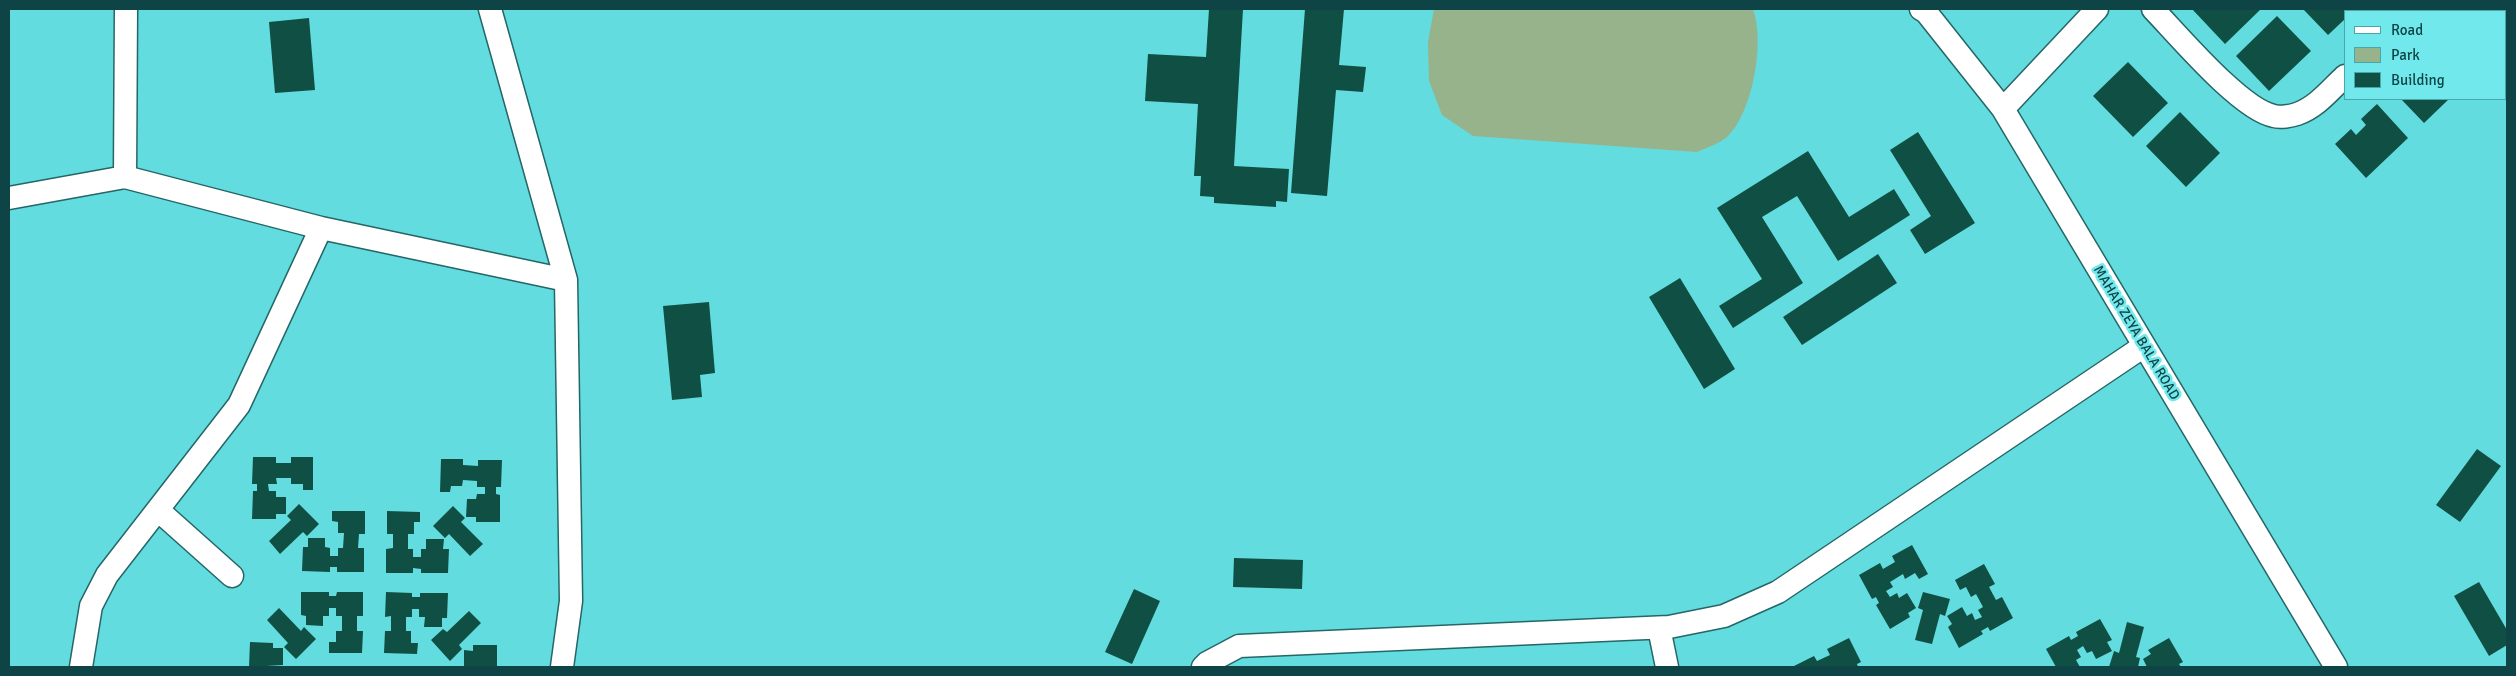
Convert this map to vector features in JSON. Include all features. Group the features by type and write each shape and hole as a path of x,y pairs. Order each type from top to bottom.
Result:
{"street":[{"path":"125,177 126,9"},
{"path":"490,9 566,280 571,601 562,667"},
{"name":"MAHAR ZEYA BALA ROAD","path":"1921,9 1926,12 2003,109 2336,667"},
{"path":"2003,109 2097,9"},
{"path":"2152,9 2239,98 2260,111 2276,117 2297,114 2316,105 2344,77"},
{"path":"9,198 125,177 321,228 566,280"},
{"path":"82,667 91,606 107,575 239,405 321,228"},
{"path":"1203,667 1206,663 1239,646 1659,628 1724,616 1778,592 2144,346"},
{"path":"158,510 232,576"},
{"path":"1659,628 1667,667"}],"green space":[{"path":"1434,9 1753,9 1758,39 1757,57 1750,94 1737,125 1728,136 1697,152 1473,136 1442,115 1429,81 1428,42"}],"building":[{"path":"1209,9 1243,9 1234,166 1289,169 1287,202 1276,201 1276,207 1214,203 1214,197 1200,196 1201,176 1194,176 1198,104 1145,101 1148,54 1206,57"},
{"path":"1305,9 1344,9 1339,65 1366,67 1363,92 1336,90 1327,196 1291,193"},
{"path":"2192,9 2261,9 2225,44"},
{"path":"2303,9 2355,9 2344,10 2344,20 2328,35"},
{"path":"2480,9 2507,9 2506,41 2506,10"},
{"path":"2277,16 2311,51 2269,91 2236,56"},
{"path":"309,18 315,90 275,93 269,22"},
{"path":"2128,62 2168,103 2133,137 2093,96"},
{"path":"2402,100 2448,100 2424,123"},
{"path":"2377,104 2408,138 2366,178 2335,144 2351,129 2356,135 2366,125 2361,119"},
{"path":"2180,112 2220,153 2186,187 2146,146"},
{"path":"1918,132 1975,223 1925,254 1910,230 1931,216 1890,150"},
{"path":"1808,151 1849,217 1894,189 1910,215 1838,261 1797,196 1762,217 1803,283 1733,328 1719,306 1762,279 1717,208"},
{"path":"1878,254 1897,283 1802,345 1783,317"},
{"path":"1680,278 1735,369 1704,389 1649,297"},
{"path":"709,302 715,373 700,375 702,397 672,400 663,306"},
{"path":"2477,449 2501,466 2460,522 2436,505"},
{"path":"253,457 276,457 276,463 291,463 291,457 313,457 313,490 303,490 303,484 291,484 291,478 276,478 277,484 268,484 269,491 276,491 276,497 286,497 286,514 276,514 276,519 252,519 253,491 257,491 257,484 252,484"},
{"path":"441,459 463,459 463,465 478,466 478,460 502,460 501,487 496,487 496,494 500,495 500,522 476,522 476,517 466,517 467,499 476,499 477,494 485,494 485,487 477,487 477,481 463,480 462,486 451,486 450,492 440,492"},
{"path":"299,504 319,524 307,536 303,532 280,554 269,541 291,520 287,516"},
{"path":"453,506 465,518 461,522 483,544 470,556 449,534 445,538 433,526"},
{"path":"332,511 365,511 365,534 359,534 358,548 364,548 364,572 337,572 337,567 330,567 330,572 302,571 303,547 308,547 308,538 325,538 325,547 330,548 330,556 338,556 338,548 343,548 344,533 338,533 338,522 332,521"},
{"path":"387,511 420,512 420,522 414,522 414,534 408,534 408,549 413,549 413,557 421,557 421,549 426,549 426,539 444,539 443,549 449,549 448,573 421,573 421,569 413,568 413,573 386,573 386,549 393,548 393,534 387,534"},
{"path":"1912,545 1928,574 1919,579 1915,573 1905,579 1903,574 1890,582 1893,587 1886,591 1890,597 1897,593 1899,598 1907,593 1916,608 1908,613 1910,617 1890,629 1876,605 1879,603 1876,597 1872,599 1859,575 1880,563 1883,569 1895,562 1892,556"},
{"path":"1234,558 1303,560 1302,589 1233,587"},
{"path":"1984,564 1995,584 1989,587 1996,600 2002,597 2013,618 1990,631 1988,627 1981,631 1983,634 1959,648 1948,627 1952,624 1947,616 1962,607 1967,616 1972,613 1975,620 1982,617 1978,610 1983,607 1976,594 1971,597 1966,587 1960,590 1955,580"},
{"path":"2479,582 2507,630 2507,645 2489,656 2454,596"},
{"path":"1134,589 1160,601 1132,664 1105,652"},
{"path":"301,592 329,592 329,596 336,596 337,592 363,592 363,616 357,616 357,631 363,631 362,653 329,653 329,642 336,642 336,631 342,631 342,616 336,616 336,608 329,608 329,616 323,616 323,626 306,625 306,616 301,615"},
{"path":"386,592 412,593 412,597 420,597 420,593 448,593 447,618 442,618 442,627 424,627 425,617 419,617 419,609 412,609 412,617 406,617 406,631 411,631 411,643 418,643 417,654 384,653 385,631 391,631 391,616 385,617"},
{"path":"1923,592 1950,599 1945,616 1940,614 1932,644 1915,640 1923,610 1918,608"},
{"path":"279,608 301,631 304,627 316,639 296,659 284,647 288,643 267,620"},
{"path":"469,611 481,623 459,645 462,649 450,661 431,640 443,629 447,632"},
{"path":"2100,619 2112,640 2107,642 2112,651 2096,659 2092,651 2087,653 2083,646 2077,650 2081,657 2076,660 2080,667 2056,667 2046,649 2069,636 2071,640 2078,636 2076,632"},
{"path":"2127,622 2144,627 2136,657 2140,658 2138,667 2109,667 2114,651 2119,653"},
{"path":"1849,638 1861,662 1857,664 1858,667 1792,667 1814,656 1817,661 1830,655 1827,649"},
{"path":"2169,638 2183,662 2179,664 2181,667 2147,667 2143,659 2151,654 2148,650"},
{"path":"250,642 273,643 273,648 283,648 283,665 249,667"},
{"path":"473,645 497,645 497,667 464,667 464,650 473,651"}]}
